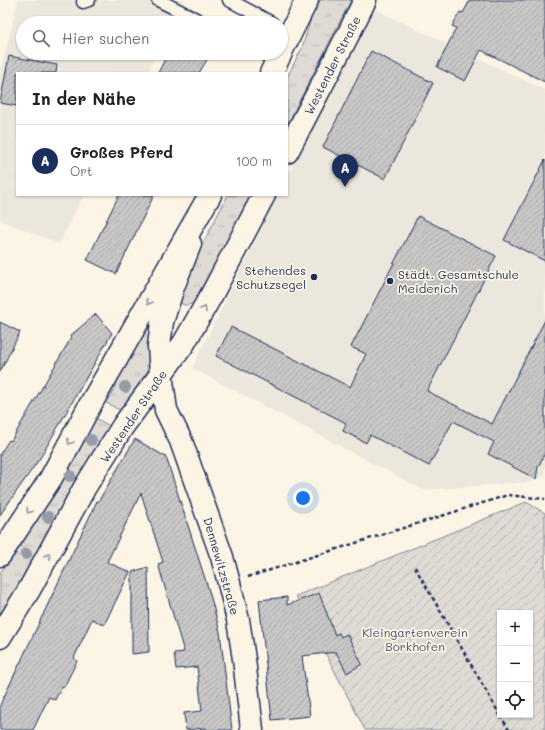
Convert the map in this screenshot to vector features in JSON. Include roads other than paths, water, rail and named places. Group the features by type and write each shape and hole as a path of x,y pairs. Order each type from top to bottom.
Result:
{"main road":[{"path":"288,20 307,0"},
{"name":"Westender Straße","path":"288,150 365,0"},
{"path":"0,555 51,478 89,407 209,196"},
{"name":"Dennewitzstraße","path":"210,196 173,287 162,322 159,346 161,374 166,410 181,441 222,557 229,583 238,620 252,730"},
{"name":"Westender Straße","path":"0,637 29,590 85,487 123,426 184,343 212,294 263,196"},
{"path":"139,404 149,402 157,403 166,410"}],"lane":[{"path":"158,0 190,16"},
{"path":"229,0 259,16"}],"place":[{"name":"Großes Pferd","path":"345,187"},
{"name":"Stehendes Schutzsegel","path":"314,277"},
{"name":"Städt. Gesamtschule Meiderich","path":"390,281"}],"park label":[{"name":"Kleingartenverein Borkhofen","path":"415,639"}]}
